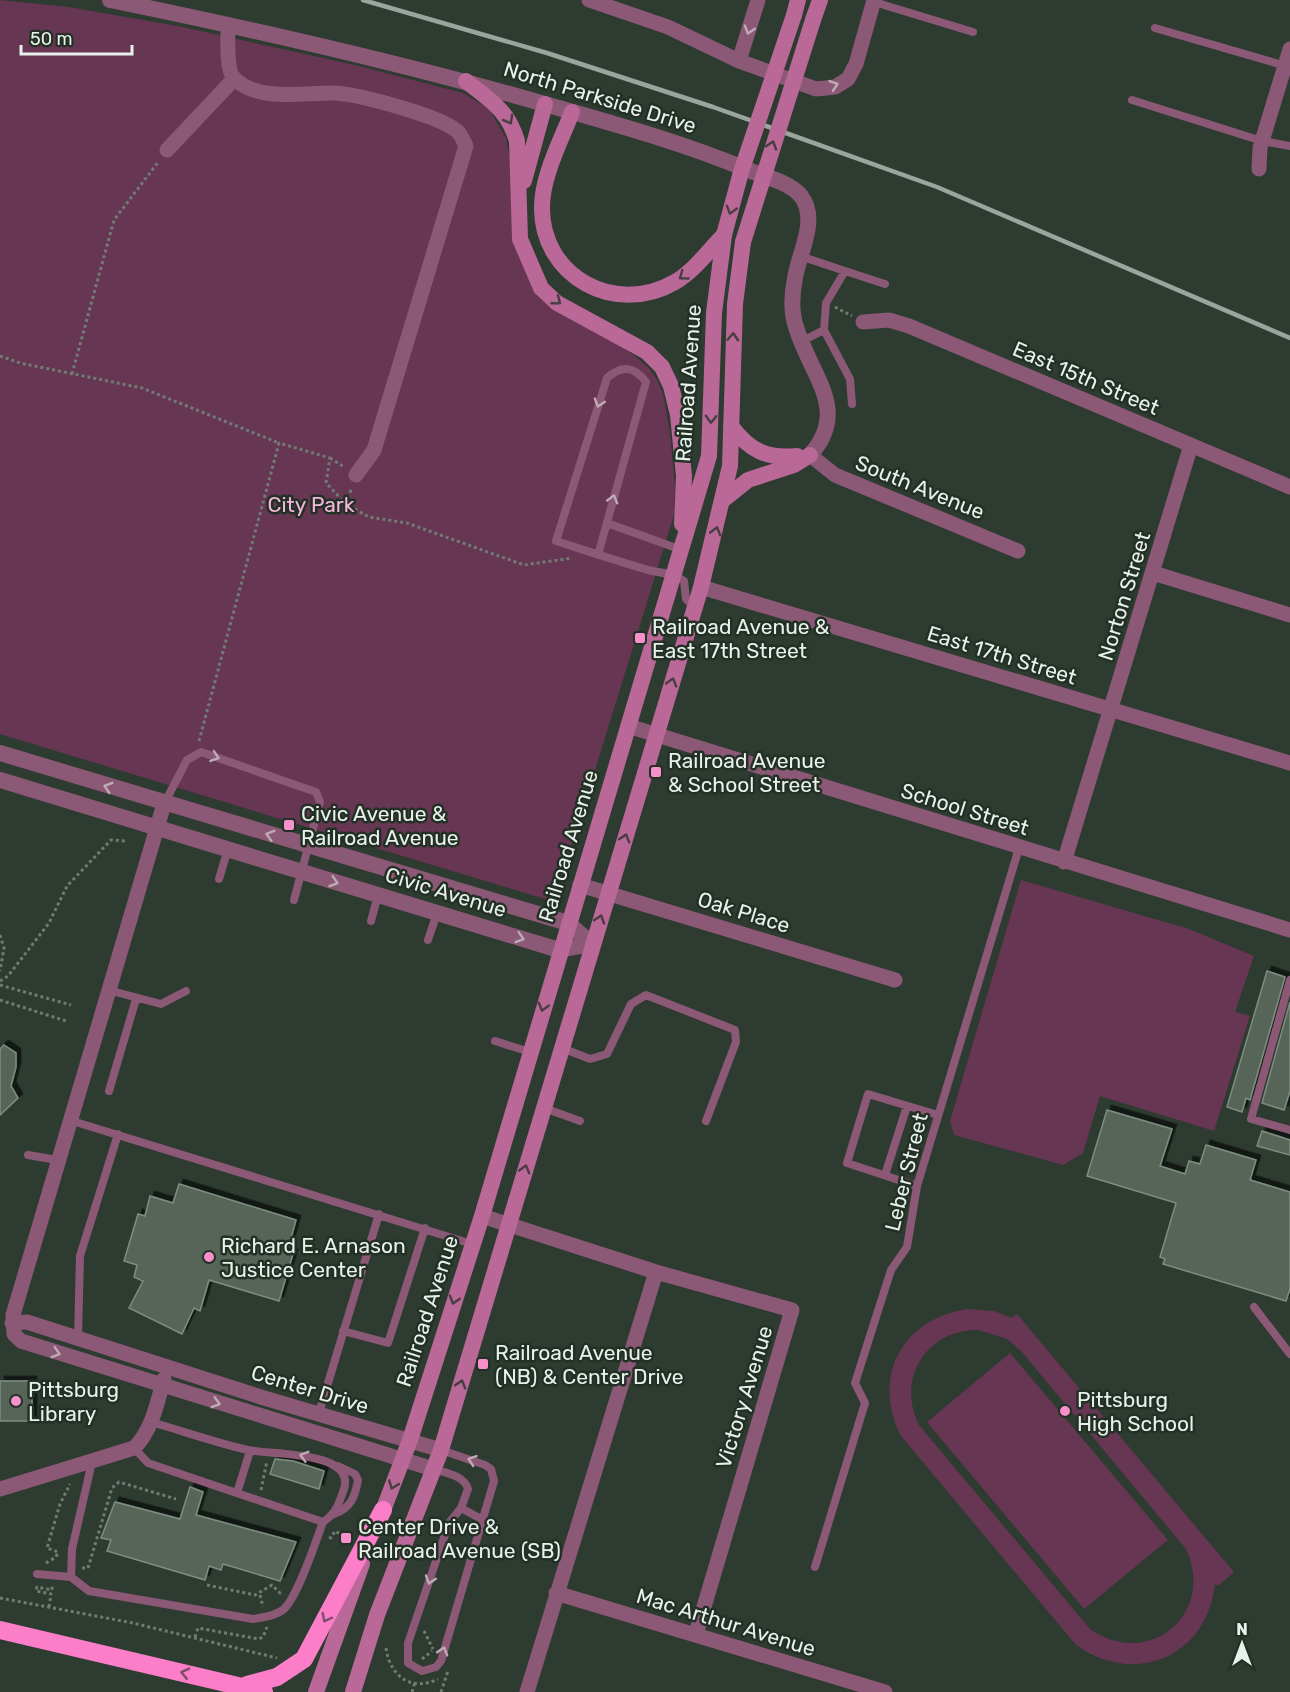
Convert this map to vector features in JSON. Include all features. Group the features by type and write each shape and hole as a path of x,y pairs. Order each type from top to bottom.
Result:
{"highway":[{"path":"242,1686 277,1677 304,1659 383,1510"},
{"path":"0,1630 264,1692"}],"main road":[{"name":"Railroad Avenue","path":"353,1692 377,1615 441,1450 701,587 730,465 735,304 743,242 820,0"},
{"name":"Railroad Avenue","path":"316,1692 410,1440 482,1216 559,950 676,571 709,456 714,313 724,235 741,172 796,7"},
{"path":"466,81 504,111 513,127 517,141 520,239 541,288 557,303 647,352 662,367 671,386 678,415 684,476 676,571"},
{"path":"520,195 545,104"},
{"path":"572,112 544,189 542,207 552,252 571,275 584,285 620,295 652,292 686,274 724,235"},
{"path":"731,426 741,439 764,455 777,458 810,455"},
{"path":"723,500 748,480 794,465 810,455"}],"street":[{"name":"North Parkside Drive","path":"110,0 228,25 466,81 714,156 794,189 808,212 808,226 795,275 793,306 795,324 827,403 829,422 821,443 810,455"},
{"path":"589,0 668,27 740,61 816,89 835,87 848,79 856,64 874,1"},
{"path":"740,61 758,0"},
{"path":"228,25 230,72 234,78 255,90 298,95 337,93 399,107 440,121 458,131 466,146 374,450 356,475"},
{"path":"1259,169 1262,141 1287,66 1290,49"},
{"path":"167,150 234,78"},
{"name":"East 15th Street","path":"863,322 889,320 909,326 1290,487"},
{"name":"Norton Street","path":"1064,862 1191,445"},
{"name":"South Avenue","path":"810,455 835,475 1018,550"},
{"path":"1153,573 1290,615"},
{"name":"East 17th Street","path":"701,587 1290,763"},
{"name":"School Street","path":"628,726 1290,930"},
{"name":"Civic Avenue","path":"0,753 164,804 568,923 592,944"},
{"name":"Civic Avenue","path":"0,780 559,950 592,944"},
{"path":"12,1323 57,1160 164,804"},
{"name":"Oak Place","path":"580,885 896,980"},
{"name":"Victory Avenue","path":"482,1216 656,1272 792,1310 696,1634"},
{"path":"527,1692 656,1272"},
{"name":"Center Drive","path":"433,1469 162,1387 21,1341 14,1334 12,1323 27,1322 167,1368 441,1450"},
{"path":"0,1489 134,1448 144,1439 167,1368"},
{"name":"Mac Arthur Avenue","path":"556,1593 885,1692"}],"lane":[{"path":"874,1 974,32"},
{"path":"1155,28 1287,66"},
{"path":"1132,100 1262,141 1290,146"},
{"path":"800,256 885,284"},
{"path":"845,271 826,303 824,330 850,379 852,404"},
{"path":"801,342 824,330"},
{"path":"597,555 646,382 639,373 631,368 616,369 607,378 556,541 597,555 676,571 684,581 686,599 694,607"},
{"path":"606,523 679,549"},
{"path":"164,804 187,760 201,752 316,792 320,802 310,847 294,900"},
{"name":"Leber Street","path":"815,1567 865,1403 855,1383 891,1270 907,1247 917,1186 1019,848"},
{"path":"219,879 228,849"},
{"path":"370,921 378,895"},
{"path":"428,940 437,912"},
{"path":"1290,983 1251,1119 1290,1130"},
{"path":"108,990 161,1005 186,991"},
{"path":"561,1047 590,1059 607,1054 631,1004 646,995 735,1030 738,1034 736,1042 706,1121"},
{"path":"109,1091 136,999"},
{"path":"495,1041 530,1052"},
{"path":"917,1186 847,1163 868,1094 938,1115"},
{"path":"885,1175 907,1106"},
{"path":"543,1107 580,1121"},
{"path":"69,1120 472,1244"},
{"path":"78,1338 80,1256 118,1134"},
{"path":"28,1155 57,1160"},
{"path":"319,1413 379,1214"},
{"path":"343,1331 388,1343 426,1228"},
{"path":"1254,1308 1290,1354"},
{"path":"37,1574 71,1577 89,1591 253,1619 273,1615 285,1608 308,1564 323,1522 345,1510 351,1504 358,1480 355,1474 336,1465 295,1453 250,1450 151,1422"},
{"path":"134,1448 148,1463 323,1522"},
{"path":"237,1492 250,1450"},
{"path":"433,1469 458,1477 467,1485 461,1508 449,1523 408,1643 408,1663 413,1668 429,1671 441,1661 494,1481 491,1469 441,1450"},
{"path":"71,1577 72,1549 92,1462"},
{"path":"334,1514 345,1487 344,1476 336,1465"},
{"path":"461,1508 483,1520"}],"path":[{"path":"72,374 114,220 167,150"},
{"path":"0,356 20,363 142,388 279,443 330,458 326,483 346,504 369,517 406,523 524,565 597,555"},
{"path":"195,756 279,443"},
{"path":"0,983 49,923 67,886 87,862 111,840 126,841"},
{"path":"0,935 4,948 0,971"},
{"path":"0,983 71,1005"},
{"path":"0,1000 66,1021"},
{"path":"258,1500 270,1452"},
{"path":"38,1563 51,1561 58,1552 47,1548 60,1504 71,1481"},
{"path":"80,1568 88,1568 112,1488 119,1482 176,1499"},
{"path":"329,1537 332,1538 335,1531 348,1538"},
{"path":"260,1595 272,1584 280,1593 287,1587"},
{"path":"207,1585 260,1595"},
{"path":"49,1607 51,1594 36,1592 37,1587 52,1590 52,1586"},
{"path":"260,1595 263,1609"},
{"path":"0,1598 195,1637 280,1659"},
{"path":"418,1618 433,1648"},
{"path":"195,1637 198,1628 259,1639 263,1637 267,1625"},
{"path":"412,1692 415,1681"}],"green space":[{"name":"City Park","path":"0,0 69,7 183,27 359,66 463,93 489,109 506,138 531,279 649,368 663,394 670,433 675,486 674,515 556,896 545,899 0,734"},
{"path":"1021,880 1189,929 1254,956 1235,1012 1250,1016 1214,1131 1100,1096 1083,1153 1063,1165 954,1135 950,1121"},
{"path":"967,1309 994,1311 1012,1318 1017,1314 1234,1572 1218,1586 1215,1584 1209,1609 1198,1630 1183,1646 1165,1658 1144,1663 1121,1663 1099,1657 1076,1645 901,1436 893,1414 890,1393 892,1373 898,1354 910,1338 925,1325 944,1315","holes":["979,1330 1007,1339 1022,1352 1186,1549 1193,1573 1192,1595 1184,1614 1171,1629 1154,1639 1134,1643 1112,1640 1090,1629 919,1425 913,1408 911,1391 914,1374 920,1360 931,1347 944,1338 960,1332"]},
{"path":"1010,1353 1168,1540 1084,1609 927,1422"}],"building":[{"path":"1267,971 1285,977 1250,1100 1246,1098 1242,1112 1227,1107"},
{"path":"1290,1002 1290,1091 1284,1110 1262,1103"},
{"path":"4,1045 16,1053 16,1067 11,1086 18,1098 0,1115 0,1049"},
{"path":"1107,1110 1172,1129 1160,1166 1185,1174 1189,1161 1200,1164 1206,1145 1256,1160 1250,1180 1290,1192 1290,1289 1286,1301 1163,1264 1165,1259 1160,1257 1176,1203 1087,1176"},
{"path":"1262,1131 1290,1140 1290,1155 1257,1146"},
{"name":"Richard E. Arnason Justice Center","path":"179,1184 296,1220 287,1253 293,1254 279,1301 209,1280 200,1311 194,1308 182,1334 129,1308 143,1281 134,1277 137,1265 124,1261 138,1214 145,1216 150,1196 173,1203"},
{"name":"Pittsburg Library","path":"0,1381 32,1381 32,1421 0,1421"},
{"path":"275,1459 293,1461 324,1471 319,1489 270,1474"},
{"path":"190,1487 203,1492 196,1515 296,1542 280,1581 223,1564 221,1570 209,1566 205,1580 107,1551 111,1540 101,1538 115,1502 180,1519"}],"railway":[{"path":"363,0 547,53 713,107 937,187 1290,338"}],"place":[{"name":"Railroad Avenue & East 17th Street","path":"640,638"},
{"name":"Railroad Avenue & School Street","path":"656,772"},
{"name":"Civic Avenue & Railroad Avenue","path":"289,825"},
{"name":"Richard E. Arnason Justice Center","path":"209,1257"},
{"name":"Railroad Avenue (NB) & Center Drive","path":"483,1364"},
{"name":"Pittsburg Library","path":"16,1401"},
{"name":"Pittsburg High School","path":"1065,1411"},
{"name":"Center Drive & Railroad Avenue (SB)","path":"346,1538"}]}
